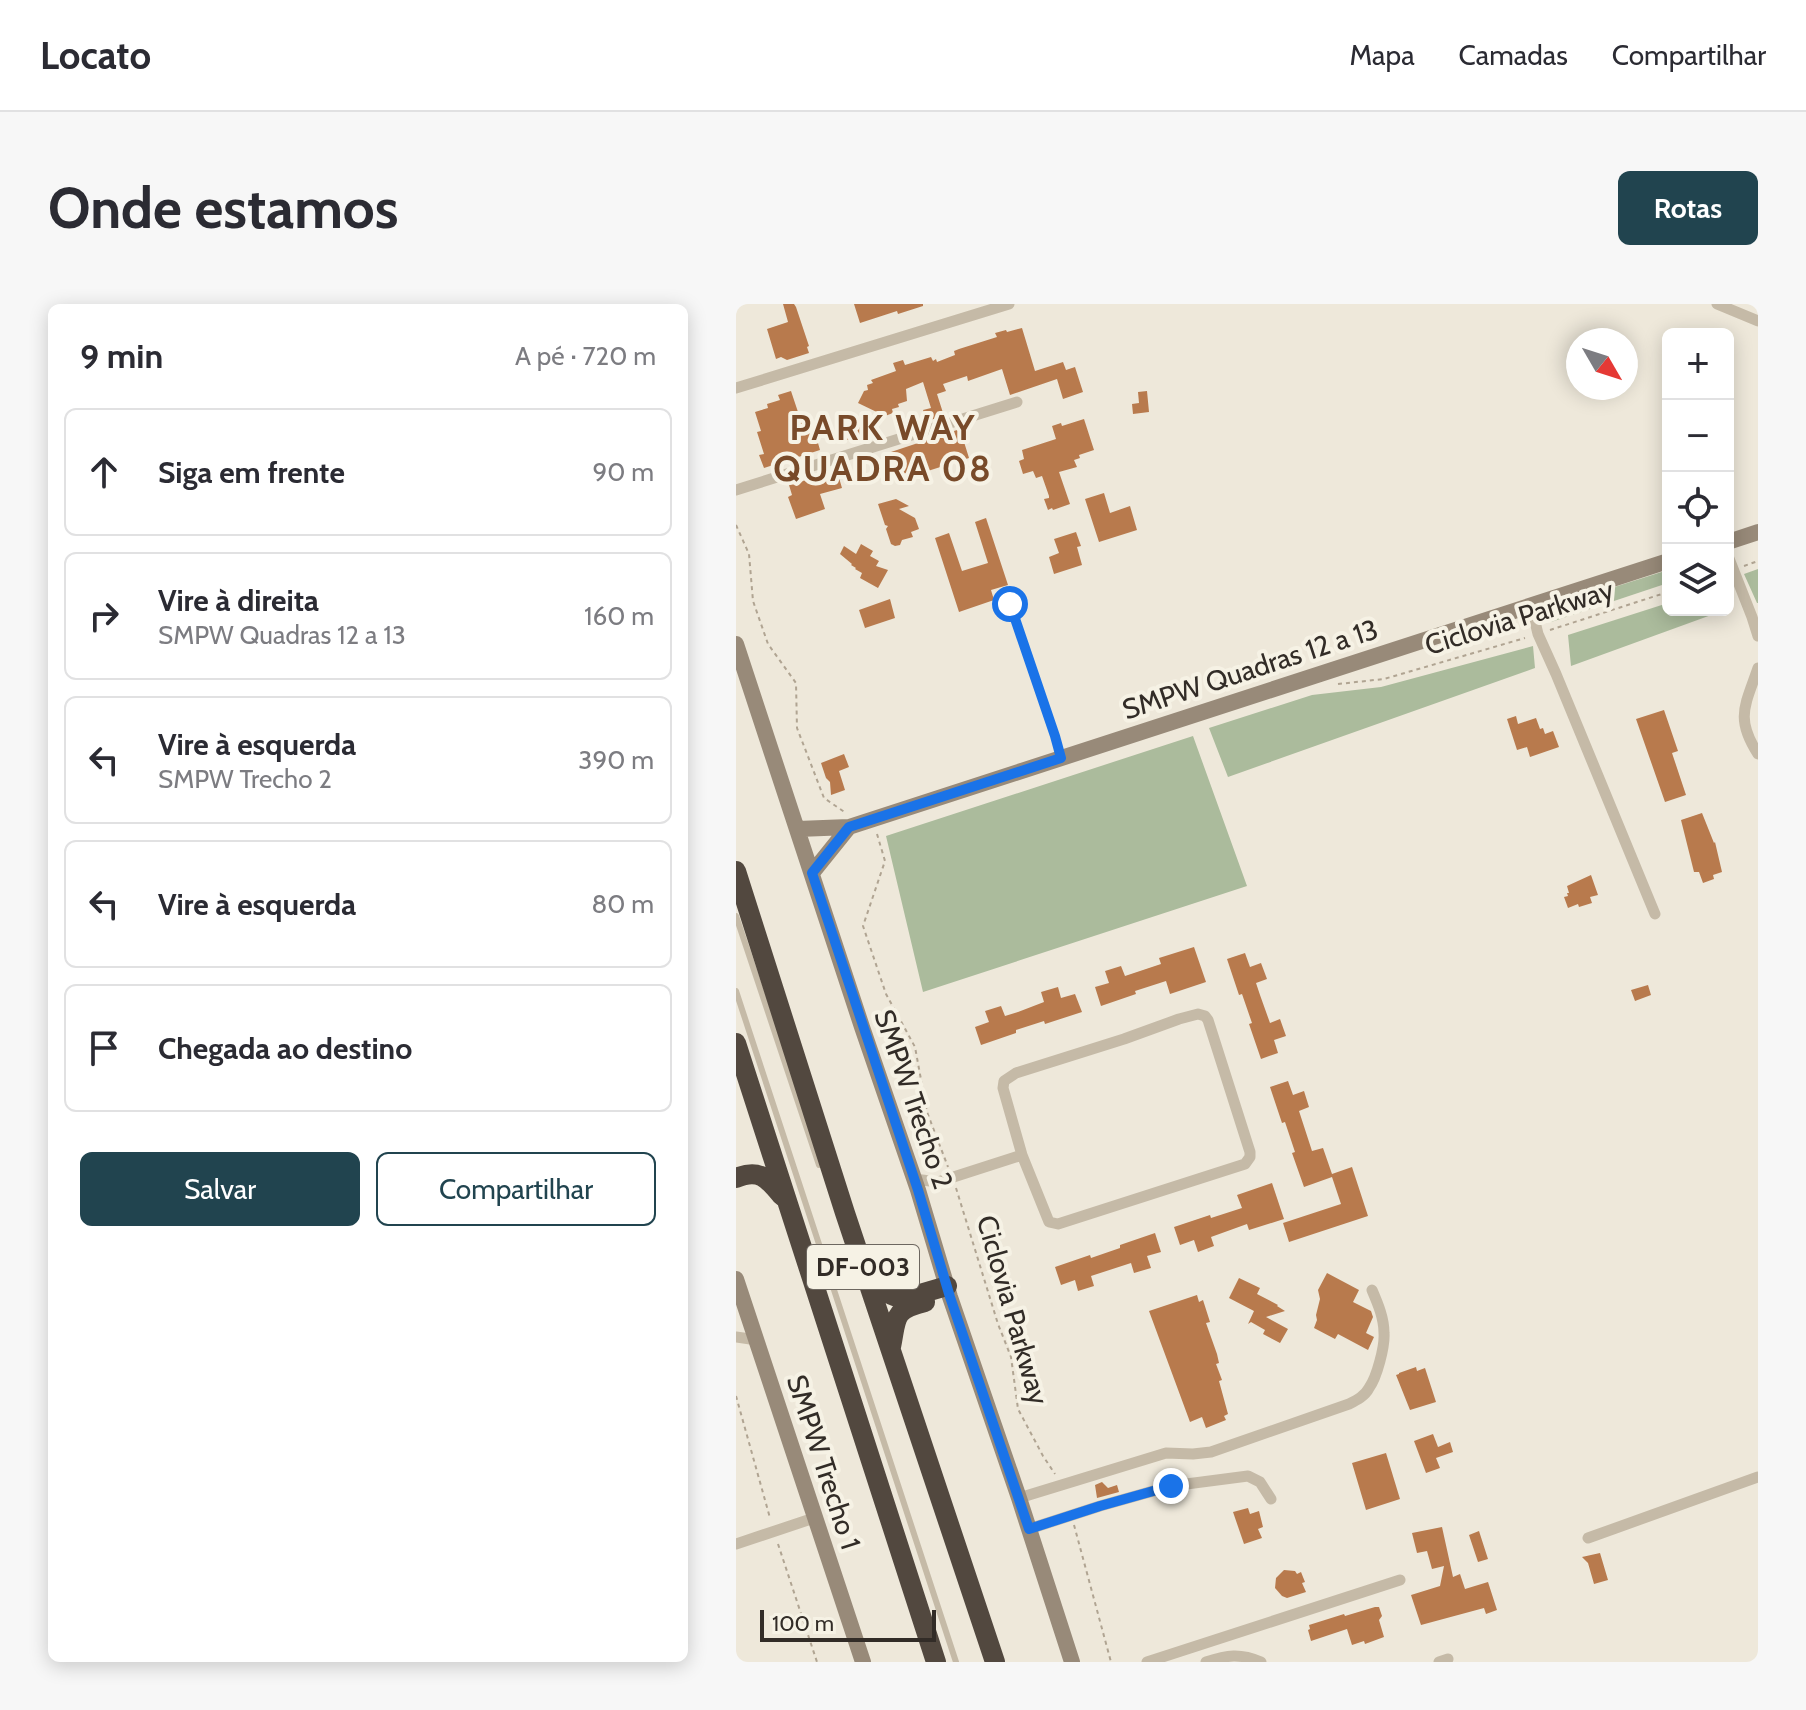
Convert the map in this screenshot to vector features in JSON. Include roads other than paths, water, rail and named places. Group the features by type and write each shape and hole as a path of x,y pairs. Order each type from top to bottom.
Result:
{"highway":[{"name":"DF-003","path":"736,871 995,1662"},
{"name":"DF-003","path":"736,1043 936,1662"},
{"path":"736,1168 752,1160 762,1122"},
{"path":"736,1178 750,1174 763,1176 786,1201"},
{"path":"865,1271 885,1291 899,1299 949,1291"},
{"path":"891,1347 895,1324 903,1309 949,1291"}],"street":[{"path":"736,388 1009,304"},
{"path":"1717,304 1738,308 1758,321"},
{"path":"736,490 1017,402"},
{"path":"1734,540 1758,532"},
{"name":"SMPW Quadras 12 a 13","path":"798,829 855,825 1662,563"},
{"path":"1734,571 1758,636"},
{"path":"1531,605 1538,634 1655,914"},
{"name":"SMPW Trecho 2","path":"736,644 1072,1662"},
{"path":"1758,668 1743,722 1758,754"},
{"path":"812,873 855,825"},
{"path":"1198,1014 1207,1018 1250,1152 1245,1164 1058,1224 1046,1218 1022,1155 1003,1088 1008,1077 1179,1019 1198,1014"},
{"path":"914,1179 938,1182 1022,1155"},
{"path":"920,1198 938,1182"},
{"name":"SMPW Trecho 1","path":"736,1279 742,1318 757,1340 863,1662"},
{"path":"1019,1498 1166,1453 1211,1452 1349,1404 1371,1387 1382,1350 1384,1334 1381,1311 1372,1290"},
{"path":"736,1337 757,1340"},
{"path":"1029,1529 1171,1486 1248,1476 1260,1482 1271,1499"},
{"path":"1588,1538 1758,1477"},
{"path":"736,1544 814,1518"},
{"path":"1147,1662 1400,1580"},
{"path":"1206,1662 1226,1655 1249,1657 1261,1662"}],"lane":[{"path":"1010,604 1061,758"},
{"path":"736,916 821,1169"},
{"path":"736,991 956,1662"}],"district":[{"name":"PARK WAY QUADRA 08","path":"883,448"}]}
